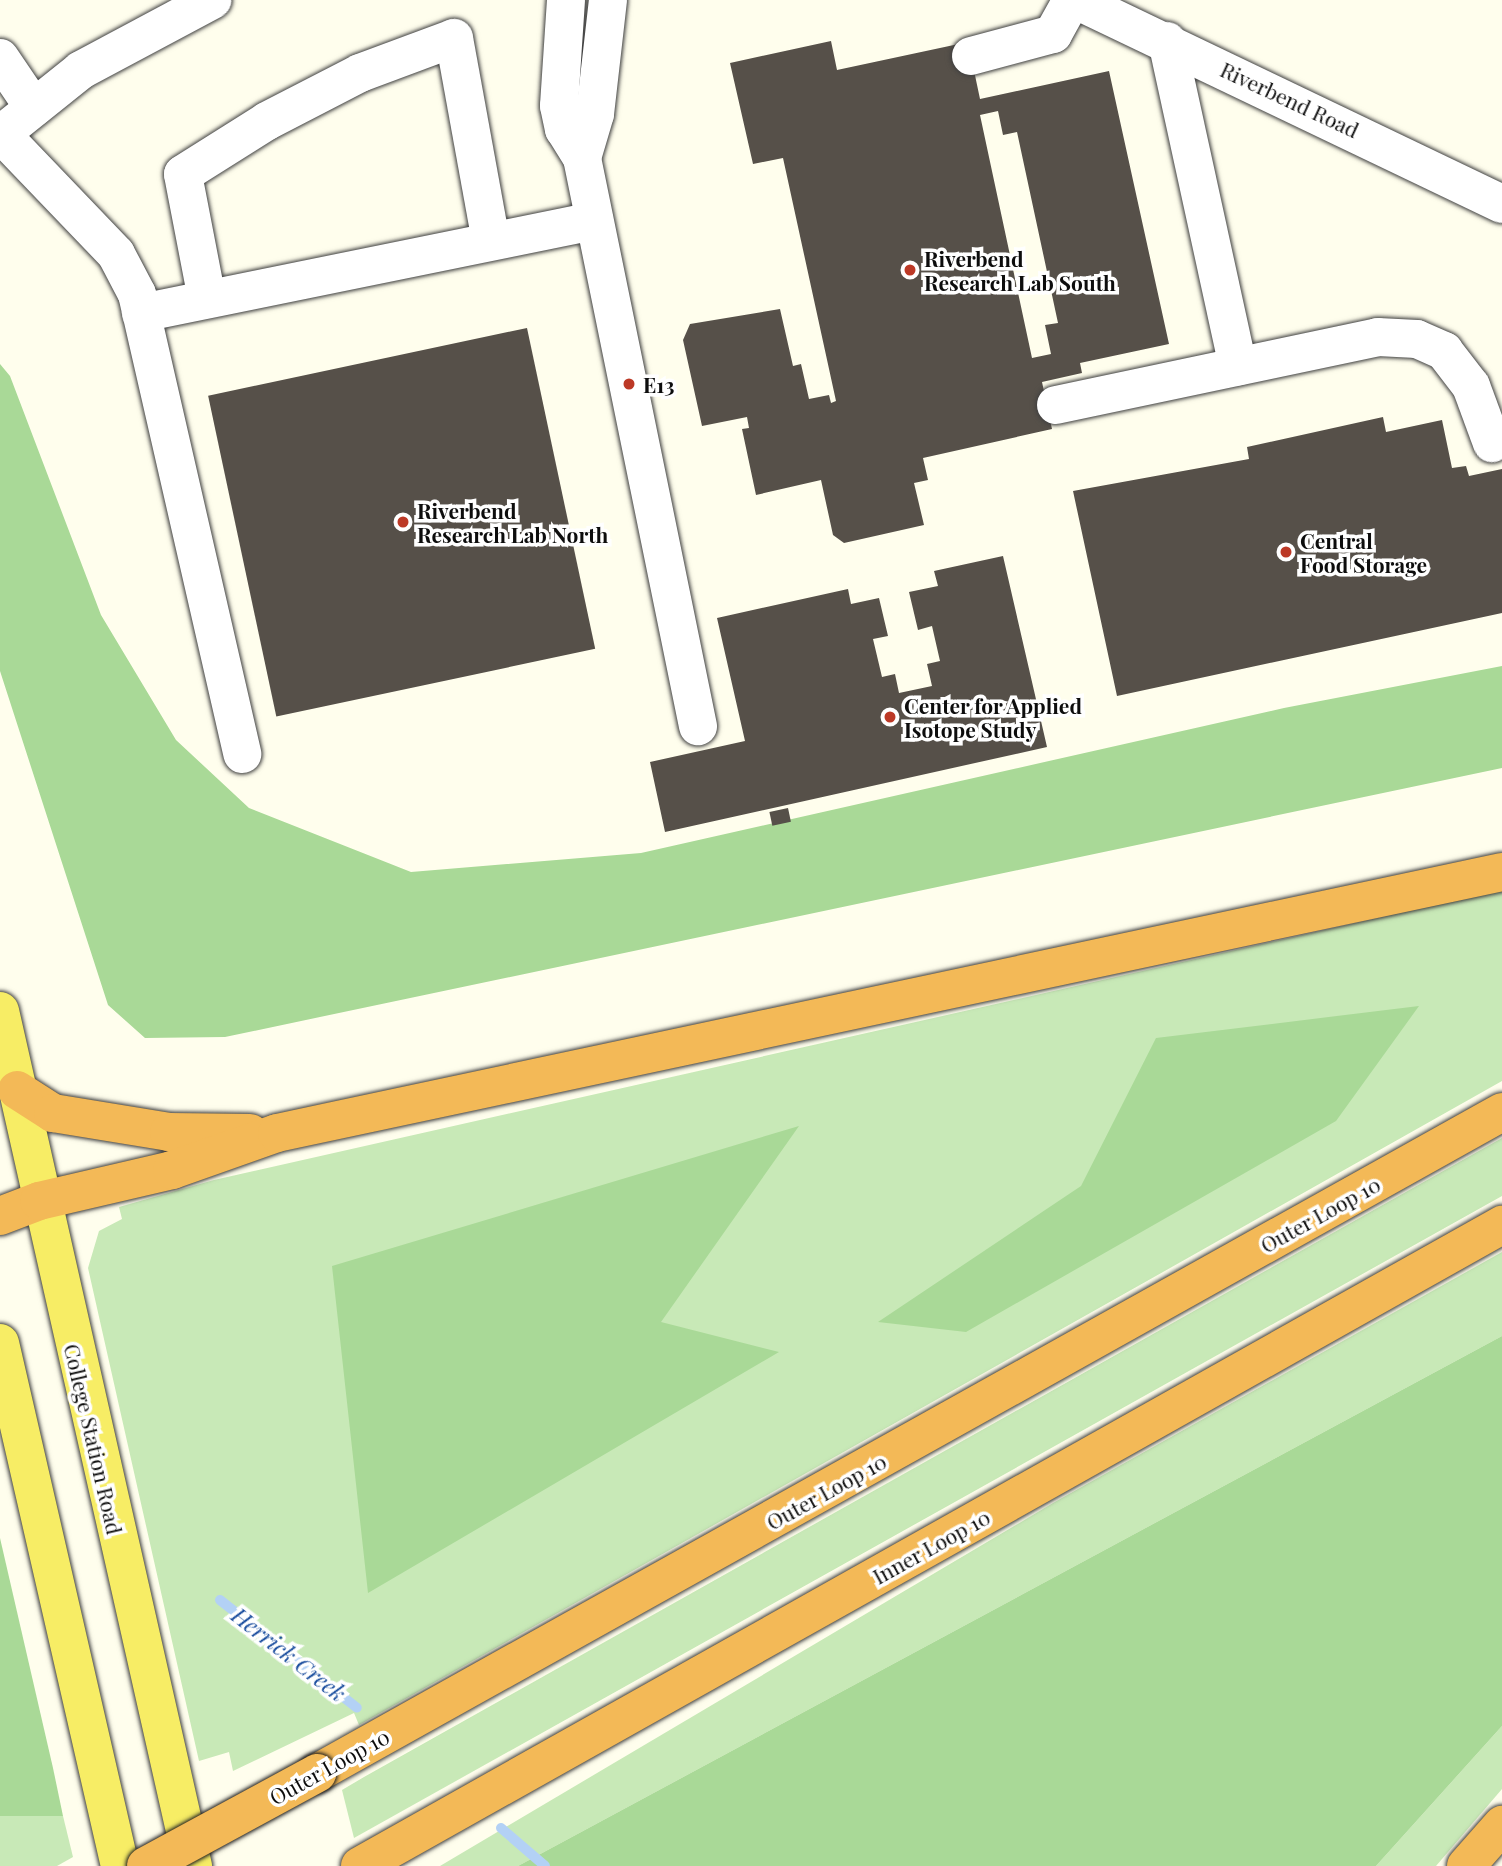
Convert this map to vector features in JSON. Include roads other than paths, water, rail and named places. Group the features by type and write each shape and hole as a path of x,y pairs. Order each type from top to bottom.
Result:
{"highway":[{"path":"0,1216 39,1200 172,1170 277,1133 1502,872"},
{"path":"17,1090 64,1115 169,1132 277,1133"},
{"name":"Outer Loop 10","path":"146,1866 1502,1112"},
{"name":"Inner Loop 10","path":"360,1866 1502,1224"},
{"path":"1466,1866 1502,1825"}],"main road":[{"name":"College Station Road","path":"0,1011 39,1200 193,1866"},
{"path":"0,1343 120,1866"}],"street":[{"path":"212,0 81,70 1,135 116,254 141,313 242,754"},
{"path":"566,0 559,106 564,129 582,158 698,726"},
{"path":"582,158 595,114 608,0"},
{"path":"971,56 1053,34 1074,0"},
{"name":"Riverbend Road","path":"1074,0 1167,41 1502,204"},
{"path":"207,299 183,174 267,121 360,73 454,38 491,241"},
{"path":"1167,41 1238,366"},
{"path":"0,58 34,107"},
{"path":"141,313 593,221"},
{"path":"1056,405 1378,337 1417,339 1444,351 1471,386 1492,443"}],"waterway":[{"name":"Herrick Creek","path":"220,1600 357,1708"},
{"name":"Herrick Creek","path":"501,1828 545,1866"}],"place":[{"name":"Riverbend Research Lab South","path":"910,270"},
{"name":"E13","path":"629,384"},
{"name":"Riverbend Research Lab North","path":"403,522"},
{"name":"Central Food Storage","path":"1286,552"},
{"name":"Center for Applied Isotope Study","path":"890,717"}]}
